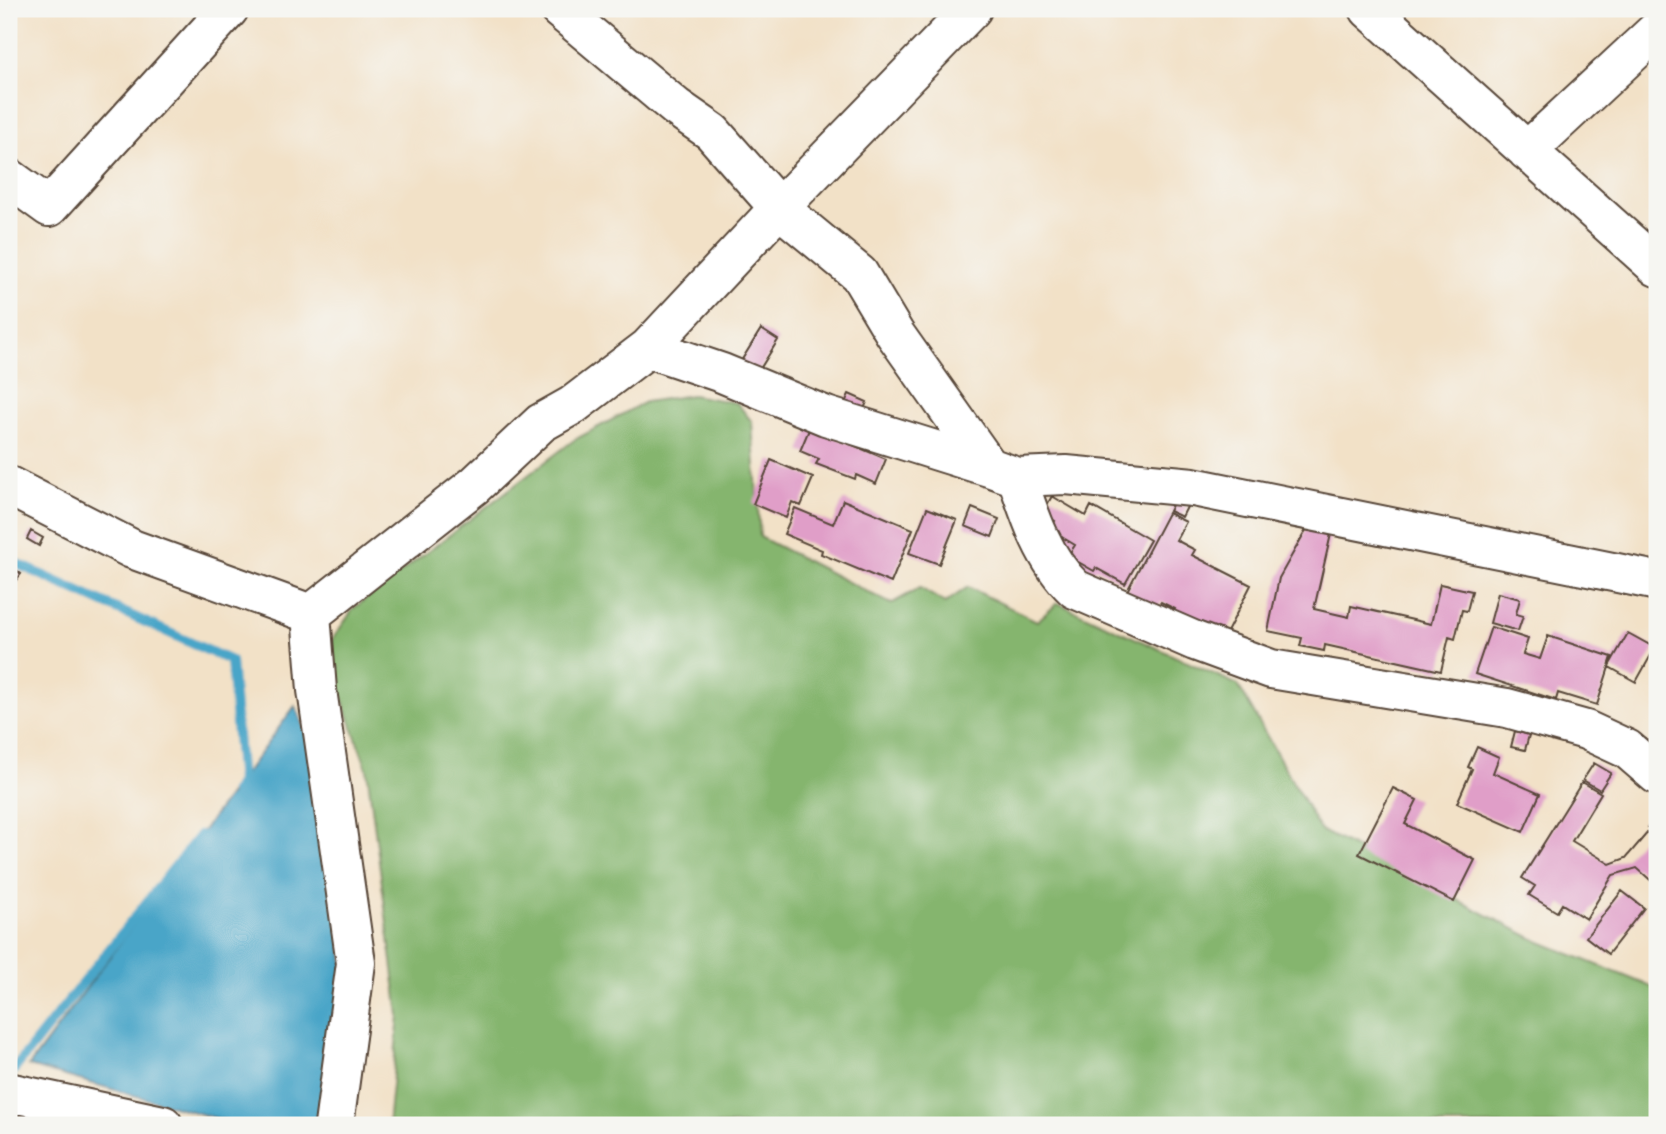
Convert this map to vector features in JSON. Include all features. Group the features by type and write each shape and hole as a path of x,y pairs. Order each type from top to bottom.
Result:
{"street":[{"path":"9,178 49,207 229,9"},
{"path":"559,9 676,107 712,132 779,208 859,274 895,334 1003,472 1063,577 1075,589 1195,641 1271,669 1507,708 1586,730 1627,749 1657,775"},
{"path":"311,614 475,485 541,423 573,405 648,348 972,9"},
{"path":"1369,9 1657,267"},
{"path":"1527,151 1657,30"},
{"path":"648,348 722,373 826,416 1003,472 1193,487 1657,581"},
{"path":"9,486 132,549 311,614"},
{"path":"311,614 317,690 356,963 334,1125"},
{"path":"9,1097 13,1093 163,1125"}],"green space":[{"path":"692,395 737,403 752,422 760,537 891,604 920,588 945,603 968,587 1037,621 1058,603 1238,685 1320,830 1538,941 1657,989 1657,1125 388,1125 399,1015 367,769 325,650 354,608 574,440 645,402"}],"water":[{"path":"295,706 321,765 345,974 324,1125 241,1125 29,1066"}],"building":[{"path":"761,329 778,340 755,377 738,366"},
{"path":"849,394 867,402 861,416 843,407"},
{"path":"810,427 886,459 876,484 856,475 855,479 816,464 819,459 800,451"},
{"path":"771,460 813,478 801,506 792,502 786,518 753,504"},
{"path":"1052,496 1086,516 1091,506 1150,540 1125,584 1068,556 1075,545 1050,530 1055,521 1042,514"},
{"path":"843,500 913,529 891,583 821,554 822,550 784,534 795,508 833,524"},
{"path":"1174,501 1187,507 1182,517 1169,511"},
{"path":"927,508 957,520 939,564 909,553"},
{"path":"972,508 999,519 992,537 965,526"},
{"path":"1168,513 1186,522 1176,540 1195,550 1192,555 1251,585 1224,638 1173,612 1175,609 1161,602 1158,607 1127,591"},
{"path":"1306,530 1331,534 1314,609 1349,617 1351,606 1431,624 1440,584 1472,591 1467,611 1462,610 1455,639 1449,637 1441,671 1325,645 1324,651 1300,646 1302,638 1268,631 1279,578"},
{"path":"31,531 43,538 39,546 27,539"},
{"path":"9,564 21,574 9,589"},
{"path":"1498,593 1520,599 1516,614 1523,616 1518,631 1490,623"},
{"path":"1491,627 1528,639 1523,654 1540,659 1548,636 1612,657 1609,666 1628,633 1655,648 1636,682 1609,667 1597,705 1558,693 1556,700 1475,674"},
{"path":"1515,731 1529,735 1525,750 1511,747"},
{"path":"1477,747 1499,757 1493,773 1540,794 1523,832 1457,803 1472,769 1468,767"},
{"path":"1594,763 1611,773 1600,790 1583,780"},
{"path":"1582,782 1601,793 1572,841 1610,864 1626,858 1648,832 1657,841 1657,886 1637,868 1613,875 1586,919 1562,904 1557,912 1529,895 1535,886 1522,878"},
{"path":"1393,788 1417,800 1405,824 1475,860 1454,902 1359,854"},
{"path":"1657,817 1657,835 1648,827"},
{"path":"1622,891 1644,908 1608,954 1586,937"}],"waterway":[{"path":"9,560 231,661 241,783 235,791"},
{"path":"9,1076 200,835"}]}
